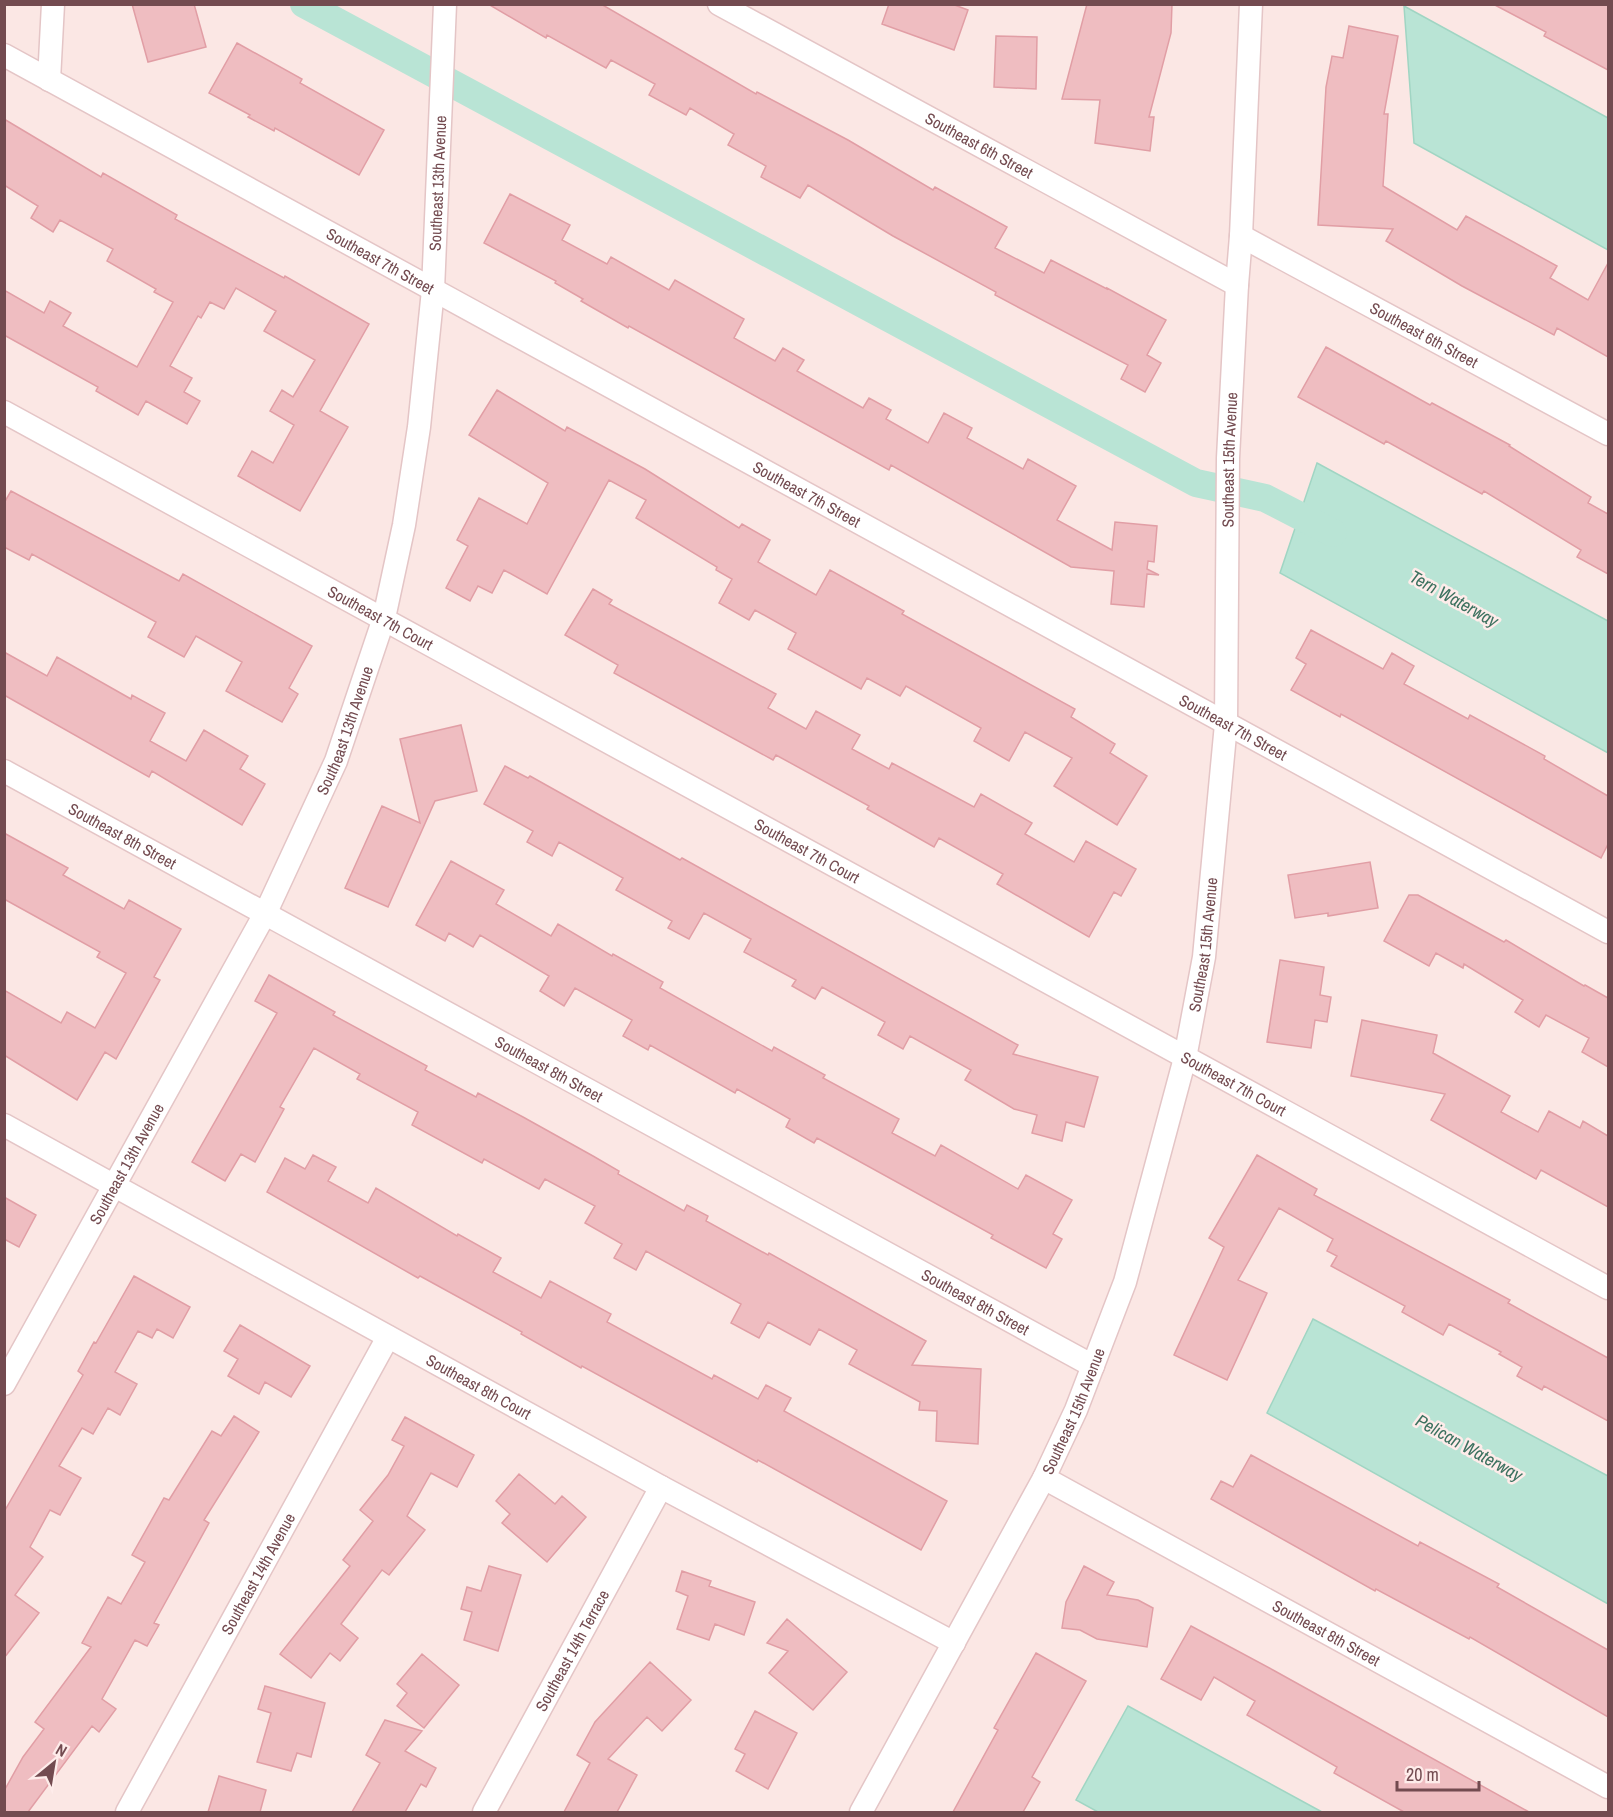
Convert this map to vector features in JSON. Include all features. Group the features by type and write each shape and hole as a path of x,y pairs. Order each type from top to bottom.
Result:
{"street":[{"path":"49,80 53,4"},
{"name":"Southeast 13th Avenue","path":"4,1384 266,912 336,761 384,618 404,525 419,427 433,290 445,4"},
{"name":"Southeast 6th Street","path":"719,4 1237,285"},
{"name":"Southeast 15th Avenue","path":"861,1812 1044,1478 1076,1410 1125,1282 1185,1058 1204,957 1226,724 1228,458 1237,285 1242,236 1251,4"},
{"name":"Southeast 7th Street","path":"4,55 1608,932"},
{"name":"Southeast 6th Street","path":"1242,236 1608,434"},
{"name":"Southeast 7th Court","path":"4,412 1608,1288"},
{"name":"Southeast 8th Street","path":"4,771 266,912 1093,1366"},
{"name":"Southeast 8th Court","path":"4,1125 661,1487 954,1643"},
{"name":"Southeast 14th Avenue","path":"127,1812 388,1337"},
{"name":"Southeast 8th Street","path":"1044,1478 1608,1788"},
{"name":"Southeast 14th Terrace","path":"484,1812 661,1487"}],"water":[{"path":"1404,6 1608,118 1608,250 1414,143"},
{"name":"Tern Waterway","path":"1317,463 1608,621 1608,753 1280,573"},
{"name":"Pelican Waterway","path":"1313,1319 1608,1476 1608,1604 1267,1413"},
{"path":"1128,1706 1322,1812 1098,1812 1076,1800"}],"building":[{"path":"132,4 194,4 206,47 148,62"},
{"path":"488,4 601,4 756,94 757,92 848,140 933,190 935,187 1007,227 995,248 1044,273 1051,260 1166,320 1147,355 1161,363 1145,392 1121,379 1128,365 995,295 996,292 893,236 808,185 800,198 761,177 766,166 728,145 734,134 690,108 686,115 649,95 655,84 611,60 606,68 547,35 546,38"},
{"path":"889,4 952,4 968,10 954,50 882,24"},
{"path":"1087,4 1172,4 1171,33 1149,117 1154,117 1150,151 1095,143 1100,100 1062,99"},
{"path":"1493,4 1608,4 1608,70 1544,36 1546,32"},
{"path":"1349,26 1398,36 1384,114 1388,114 1383,186 1457,230 1466,216 1557,266 1550,278 1588,300 1608,263 1608,357 1557,328 1554,335 1462,286 1386,241 1393,229 1318,225 1326,87 1332,56 1343,58"},
{"path":"996,36 1037,37 1036,89 994,87"},
{"path":"237,43 302,79 300,83 384,130 359,175 275,128 274,131 248,117 250,115 209,93"},
{"path":"4,119 101,177 103,173 177,215 175,219 284,278 285,276 369,324 320,411 348,427 300,511 238,476 252,451 273,463 294,425 270,411 282,390 293,397 315,360 264,331 276,311 236,288 224,309 210,302 201,318 198,316 170,366 192,378 184,392 200,401 187,424 146,401 138,415 96,391 98,387 4,335 4,290 44,313 50,301 71,313 63,326 137,367 173,302 154,292 156,289 107,261 113,249 60,220 53,232 31,218 38,206 4,185"},
{"path":"510,194 570,225 562,240 607,264 611,257 669,290 675,280 744,319 734,338 775,361 783,348 804,360 797,371 863,408 869,398 891,410 886,419 928,443 944,413 972,428 967,438 1023,469 1028,459 1076,486 1057,520 1112,550 1115,522 1157,526 1154,562 1148,561 1147,569 1159,575 1147,574 1144,607 1111,604 1114,571 1071,567 891,465 889,470 629,326 628,328 581,301 583,299 555,283 556,281 484,243"},
{"path":"1326,347 1430,405 1432,403 1510,445 1591,497 1588,503 1608,514 1608,574 1577,557 1581,550 1484,491 1482,494 1386,441 1384,444 1298,397"},
{"path":"497,390 565,431 567,427 645,469 739,528 742,524 770,540 758,562 816,595 830,570 904,611 902,614 1075,709 1071,717 1115,744 1110,753 1147,776 1117,825 1054,786 1072,758 1025,732 1009,761 974,741 981,728 906,686 900,696 867,678 861,689 788,649 796,633 755,610 749,620 719,603 732,579 716,570 717,567 636,518 646,500 609,480 547,594 504,570 492,593 478,586 470,601 446,588 468,546 457,540 479,498 527,524 548,483 469,435"},
{"path":"11,491 179,581 183,574 312,646 289,688 298,694 282,722 226,691 242,662 196,636 184,657 148,637 156,622 32,554 29,560 4,547 4,503"},
{"path":"593,589 612,600 609,604 776,694 768,708 806,729 816,711 860,735 852,749 889,769 892,763 974,807 981,794 1032,823 1025,834 1074,862 1086,841 1136,869 1121,896 1114,892 1089,937 997,884 1003,874 939,838 934,847 867,809 869,806 776,755 773,760 614,673 618,665 565,635"},
{"path":"1311,630 1383,669 1392,653 1414,666 1404,684 1468,719 1470,715 1545,756 1544,759 1608,796 1608,844 1601,858 1341,714 1340,717 1291,690 1306,664 1296,658"},
{"path":"4,652 47,676 57,657 131,699 132,695 165,713 150,741 186,761 204,730 248,756 240,769 265,784 242,825 152,771 149,777 4,695"},
{"path":"461,725 477,791 435,801 388,907 345,888 382,806 420,823 400,739"},
{"path":"505,766 528,778 530,776 680,860 682,858 1018,1045 1013,1054 1098,1077 1084,1127 1066,1122 1062,1141 1032,1133 1037,1115 1014,1109 965,1080 971,1070 910,1036 903,1049 878,1035 885,1022 822,987 815,999 792,986 796,980 744,952 751,939 704,913 689,939 668,928 672,921 616,890 623,878 559,842 552,856 527,842 533,831 484,804"},
{"path":"4,833 68,868 63,875 124,909 129,900 181,929 154,977 160,980 116,1059 105,1052 77,1100 4,1055 4,990 61,1023 67,1012 95,1028 126,973 97,957 100,952 4,899"},
{"path":"451,861 504,890 496,904 551,936 558,924 612,956 613,954 663,982 660,988 772,1051 774,1047 825,1075 823,1078 899,1119 892,1133 935,1156 941,1145 1018,1189 1026,1175 1072,1200 1053,1234 1062,1239 1046,1268 991,1238 993,1235 817,1138 814,1143 786,1127 790,1119 737,1089 735,1093 650,1045 648,1050 623,1036 632,1020 575,988 564,1006 540,991 549,976 480,935 473,947 449,933 445,941 416,925"},
{"path":"1370,862 1378,908 1328,916 1328,913 1295,918 1288,875"},
{"path":"1409,895 1418,895 1504,942 1506,940 1608,998 1608,1067 1582,1052 1589,1038 1546,1015 1539,1027 1515,1012 1523,1000 1464,964 1463,968 1436,953 1429,966 1384,941"},
{"path":"1280,960 1324,967 1320,995 1331,997 1327,1022 1315,1020 1311,1048 1267,1042"},
{"path":"269,975 335,1012 333,1015 427,1066 425,1070 476,1097 478,1093 523,1117 684,1211 687,1205 708,1216 706,1221 768,1255 769,1253 926,1341 912,1365 981,1369 978,1444 936,1441 937,1411 919,1410 920,1402 849,1364 857,1350 819,1329 810,1345 768,1322 759,1338 731,1323 741,1304 646,1251 636,1270 614,1258 622,1244 585,1223 595,1206 545,1179 539,1189 484,1159 482,1163 412,1125 418,1112 357,1079 360,1074 314,1048 280,1107 284,1109 255,1162 241,1154 225,1181 192,1162 277,1013 255,1001"},
{"path":"1362,1020 1437,1035 1433,1053 1510,1096 1501,1112 1538,1132 1549,1111 1580,1128 1583,1121 1608,1136 1608,1207 1541,1170 1536,1179 1431,1120 1445,1094 1351,1076"},
{"path":"313,1155 336,1167 328,1181 368,1203 376,1188 457,1236 458,1234 501,1258 493,1272 541,1298 550,1281 611,1314 607,1322 712,1379 714,1375 758,1399 766,1385 791,1398 784,1411 947,1501 921,1550 758,1460 757,1462 582,1366 581,1368 521,1334 522,1332 420,1276 418,1278 267,1192 285,1158 305,1169"},
{"path":"1257,1155 1317,1189 1314,1195 1510,1300 1508,1303 1608,1358 1608,1421 1544,1386 1542,1390 1517,1376 1522,1367 1499,1354 1501,1352 1449,1324 1443,1335 1402,1312 1405,1306 1331,1266 1337,1256 1327,1251 1333,1239 1279,1208 1238,1280 1267,1293 1227,1380 1174,1355 1224,1247 1209,1238"},
{"path":"4,1197 36,1215 19,1247 4,1239"},
{"path":"134,1276 190,1307 173,1338 157,1329 152,1338 138,1331 115,1372 137,1384 120,1415 108,1408 93,1434 82,1428 59,1466 81,1478 60,1515 50,1510 30,1547 43,1557 15,1595 39,1613 4,1658 4,1512 83,1375 78,1371"},
{"path":"240,1325 310,1366 291,1397 265,1382 259,1394 228,1376 238,1359 224,1351"},
{"path":"234,1416 259,1432 204,1520 209,1523 154,1623 159,1625 147,1646 135,1640 102,1699 116,1709 99,1732 92,1726 28,1812 4,1812 4,1791 23,1757 44,1729 35,1722 91,1647 82,1643 108,1597 121,1604 145,1562 132,1555 164,1498 169,1500 212,1431 221,1436"},
{"path":"405,1417 474,1455 457,1487 431,1473 407,1516 425,1530 389,1575 382,1570 341,1624 358,1638 340,1661 330,1653 311,1678 280,1654 350,1566 343,1560 373,1521 360,1510 388,1475 404,1446 392,1440"},
{"path":"1251,1455 1418,1546 1420,1542 1499,1584 1497,1587 1608,1650 1608,1717 1470,1637 1469,1639 1376,1589 1375,1591 1211,1499 1221,1481 1233,1487"},
{"path":"519,1474 555,1504 562,1496 586,1517 547,1562 502,1523 510,1514 496,1501"},
{"path":"489,1566 521,1575 498,1651 464,1640 472,1612 461,1609 467,1587 481,1591"},
{"path":"1084,1566 1114,1582 1107,1595 1138,1600 1153,1608 1147,1647 1097,1639 1080,1630 1062,1628 1066,1602"},
{"path":"682,1571 711,1581 709,1586 755,1602 744,1635 715,1624 709,1640 677,1629 688,1596 676,1591"},
{"path":"787,1619 847,1672 813,1710 769,1673 788,1651 767,1643"},
{"path":"1191,1626 1529,1812 1404,1812 1334,1773 1337,1767 1247,1715 1255,1701 1214,1677 1201,1700 1161,1679"},
{"path":"1036,1653 1086,1681 1032,1777 1040,1782 1023,1812 953,1812 998,1730 994,1728"},
{"path":"422,1654 459,1685 424,1728 397,1706 407,1693 397,1684"},
{"path":"650,1662 691,1700 662,1731 647,1717 608,1759 637,1775 617,1812 564,1812 590,1763 577,1755 595,1722"},
{"path":"265,1686 325,1703 311,1757 297,1753 291,1771 257,1762 271,1713 258,1709"},
{"path":"755,1711 797,1733 768,1789 736,1771 745,1754 735,1749"},
{"path":"385,1720 422,1731 405,1751 436,1768 426,1787 421,1784 405,1812 352,1812 380,1763 366,1755"},
{"path":"219,1776 266,1790 260,1812 208,1812"}],"waterway":[{"path":"304,4 1196,483 1265,498 1333,533"}]}
